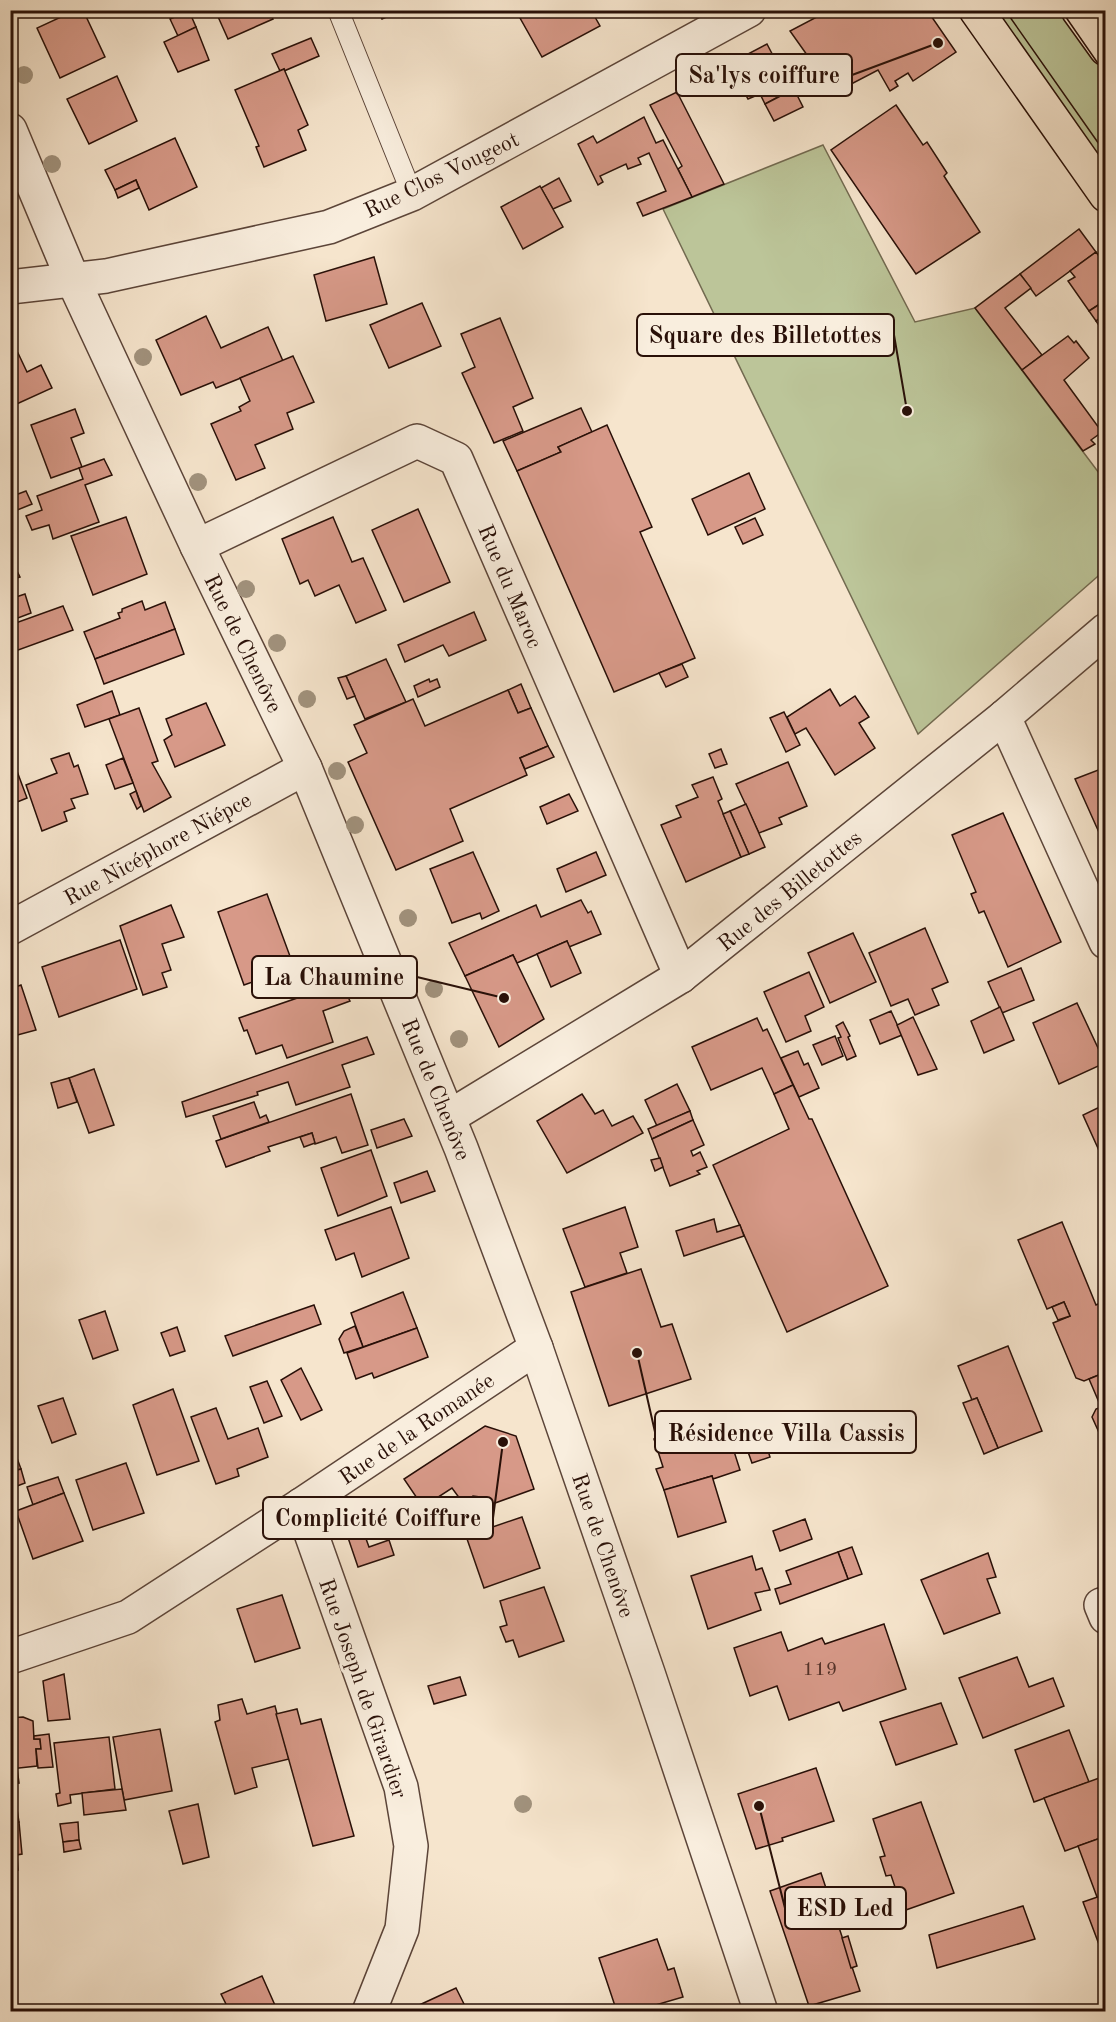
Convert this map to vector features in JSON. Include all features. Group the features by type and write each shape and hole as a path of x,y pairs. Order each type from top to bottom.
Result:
{"main road":[{"path":"976,10 1106,195"},
{"path":"1080,10 1106,49"}],"street":[{"name":"Rue Clos Vougeot","path":"10,286 106,276 329,227 412,194 749,10"},
{"path":"1080,10 1106,27"},
{"name":"Rue de Chenôve","path":"10,130 73,280 197,546 305,768 449,1117 536,1348 761,2012"},
{"name":"Rue du Maroc","path":"197,546 417,441 456,459 681,976"},
{"name":"Rue des Billetottes","path":"449,1117 681,976 1004,717 1106,630"},
{"path":"1004,717 1106,942"},
{"name":"Rue Nicéphore Niépce","path":"10,928 305,768"},
{"name":"Rue de la Romanée","path":"10,1657 128,1617 536,1348"},
{"name":"Rue Joseph de Girardier","path":"301,1505 401,1787 411,1846 402,1929 369,2012"}],"lane":[{"path":"338,10 412,194"}],"green space":[{"path":"995,11 1070,11 1105,62 1105,168"},
{"path":"823,145 915,322 975,308 1105,481 1105,570 918,734 663,209"}],"building":[{"path":"76,10 83,10 105,57 60,78 37,28"},
{"path":"215,10 269,10 273,19 228,39"},
{"path":"378,10 402,10 382,19"},
{"path":"533,10 591,10 600,26 542,57 520,18"},
{"path":"830,10 927,10 956,52 913,81 908,73 895,81 898,86 890,91 878,70 834,93 790,31"},
{"path":"189,11 196,27 178,36 170,19"},
{"path":"196,27 209,60 178,72 164,42"},
{"path":"311,38 319,56 280,71 272,54"},
{"path":"767,44 791,90 765,104 760,94 748,99 743,90 739,92 725,66"},
{"path":"284,69 308,125 298,130 306,150 264,167 256,147 259,146 235,90"},
{"path":"117,76 137,121 89,144 67,99"},
{"path":"794,89 803,107 774,121 765,104"},
{"path":"677,92 724,184 692,197 678,169 682,166 650,105"},
{"path":"896,105 923,145 927,142 947,173 944,176 980,232 916,274 831,150"},
{"path":"644,117 656,143 663,140 692,197 643,216 637,203 666,191 649,153 638,158 641,164 628,169 626,164 600,176 603,182 598,185 578,144 593,136 597,143"},
{"path":"175,138 197,187 149,210 136,180 115,190 105,170"},
{"path":"559,178 571,201 553,209 541,188"},
{"path":"136,180 139,188 118,198 115,190"},
{"path":"540,186 563,227 523,249 501,207"},
{"path":"1079,229 1096,252 1036,296 1020,274"},
{"path":"1096,252 1106,266 1106,300 1089,311 1068,281 1075,277 1070,271"},
{"path":"374,257 387,304 326,321 314,275"},
{"path":"1020,274 1031,288 1005,308 1042,355 1022,370 975,308"},
{"path":"1106,300 1106,314 1096,321 1089,311"},
{"path":"422,303 441,346 389,368 370,325"},
{"path":"1106,314 1106,336 1096,321"},
{"path":"206,316 221,348 268,327 283,361 216,388 213,382 181,395 156,340"},
{"path":"500,318 533,398 513,407 523,431 494,443 462,373 475,367 461,334"},
{"path":"1068,336 1074,343 1076,341 1089,358 1064,380 1102,432 1091,440 1095,444 1083,451 1022,370"},
{"path":"18,353 27,372 41,365 52,388 10,407 10,357"},
{"path":"293,356 314,402 287,413 293,429 255,445 265,468 236,480 211,424 241,411 239,407 250,401 240,378"},
{"path":"581,408 592,432 558,447 561,452 517,471 503,441"},
{"path":"75,409 84,433 71,438 82,467 51,478 31,425"},
{"path":"607,425 652,527 640,532 695,658 614,692 517,471 561,452 558,447"},
{"path":"104,459 112,475 85,485 99,522 53,539 49,525 32,530 26,516 42,510 37,496 83,479 79,468"},
{"path":"749,473 765,509 708,535 692,499"},
{"path":"26,491 32,504 10,513 10,497"},
{"path":"418,509 450,582 404,602 372,530"},
{"path":"126,517 147,574 93,595 71,536"},
{"path":"333,517 352,562 363,558 386,610 356,623 339,585 315,596 308,580 300,584 282,539"},
{"path":"755,518 763,535 743,544 735,527"},
{"path":"10,557 20,577 10,580"},
{"path":"25,594 31,613 10,621 10,599"},
{"path":"142,601 145,610 165,602 175,629 95,659 84,632 120,618 118,613 122,612 122,609"},
{"path":"63,606 73,630 10,653 10,625"},
{"path":"474,612 486,640 449,656 443,645 405,662 398,645"},
{"path":"175,629 184,654 104,684 95,659"},
{"path":"386,659 406,702 365,719 346,676"},
{"path":"682,664 688,677 666,687 659,673"},
{"path":"346,676 355,696 347,699 338,678"},
{"path":"429,679 430,682 437,679 440,687 418,697 414,686"},
{"path":"521,684 531,708 518,713 508,690"},
{"path":"830,689 840,706 855,696 869,717 859,723 875,748 835,775 806,728 795,734 787,717"},
{"path":"508,690 518,713 531,708 548,746 520,758 527,775 450,809 463,841 396,870 348,762 367,753 354,725 413,699 425,726"},
{"path":"112,691 120,715 85,727 77,705"},
{"path":"206,703 225,745 175,767 164,740 172,735 166,719"},
{"path":"139,708 158,761 152,763 171,797 144,812 109,719"},
{"path":"784,712 800,745 786,752 770,718"},
{"path":"548,746 554,757 525,769 520,758"},
{"path":"721,749 727,764 715,768 709,754"},
{"path":"69,753 74,767 78,765 88,794 71,799 75,808 64,812 67,821 42,831 26,785 57,773 51,759"},
{"path":"10,756 27,798 10,805"},
{"path":"123,758 133,783 115,789 106,765"},
{"path":"788,762 807,806 779,818 782,824 759,833 736,784"},
{"path":"1106,767 1106,848 1075,779"},
{"path":"713,777 722,799 718,801 741,857 686,882 661,825 681,817 676,806 698,797 692,785"},
{"path":"136,791 141,806 137,809 130,794"},
{"path":"569,794 578,811 547,824 540,807"},
{"path":"746,804 765,847 749,854 730,811"},
{"path":"730,811 749,854 741,857 723,814"},
{"path":"1003,813 1061,942 1008,967 984,911 979,913 971,894 976,892 952,835"},
{"path":"473,852 499,911 482,919 480,913 452,923 430,869"},
{"path":"596,852 606,875 566,892 557,869"},
{"path":"267,894 294,967 244,985 218,912"},
{"path":"581,900 588,913 591,911 601,934 569,947 567,941 517,963 513,955 465,976 449,943 536,905 541,917"},
{"path":"171,905 184,937 162,944 171,970 162,973 167,987 143,995 120,926"},
{"path":"925,928 948,982 932,989 939,1005 915,1015 908,999 891,1006 869,953"},
{"path":"853,933 876,982 830,1003 808,953"},
{"path":"120,940 137,989 59,1017 42,967"},
{"path":"567,941 581,973 551,987 537,954"},
{"path":"513,955 544,1019 499,1047 465,976"},
{"path":"1021,968 1034,1000 1002,1013 988,982"},
{"path":"809,972 824,1007 805,1016 811,1031 786,1042 764,992"},
{"path":"341,983 350,1001 323,1011 333,1042 287,1058 282,1045 256,1054 247,1030 244,1031 239,1018"},
{"path":"21,985 36,1030 10,1037 10,989"},
{"path":"1077,1003 1105,1063 1059,1084 1033,1023"},
{"path":"1000,1007 1014,1040 984,1053 971,1021"},
{"path":"891,1011 902,1035 880,1044 870,1020"},
{"path":"913,1017 937,1069 918,1075 897,1025"},
{"path":"757,1018 763,1031 767,1029 793,1085 774,1094 762,1068 711,1090 692,1047"},
{"path":"843,1022 856,1056 847,1060 836,1026"},
{"path":"835,1036 843,1056 822,1065 813,1045"},
{"path":"367,1037 374,1054 342,1065 350,1087 296,1105 288,1082 257,1092 258,1095 186,1117 182,1102"},
{"path":"798,1051 804,1065 808,1063 819,1088 799,1097 781,1058"},
{"path":"94,1069 114,1125 89,1133 69,1078"},
{"path":"69,1078 77,1102 58,1108 51,1083"},
{"path":"677,1084 690,1111 657,1126 645,1100"},
{"path":"793,1085 809,1119 812,1119 888,1286 787,1332 713,1165 789,1129 774,1094"},
{"path":"351,1094 368,1145 342,1153 336,1137 315,1144 312,1133 268,1147 270,1151 226,1167 216,1141"},
{"path":"582,1094 595,1114 603,1110 612,1126 633,1116 643,1133 567,1173 537,1121"},
{"path":"254,1102 260,1118 266,1115 269,1122 221,1139 213,1116"},
{"path":"1106,1104 1106,1166 1083,1115"},
{"path":"690,1111 693,1120 652,1139 648,1129"},
{"path":"404,1119 412,1136 377,1148 371,1130"},
{"path":"693,1120 704,1145 691,1151 693,1156 700,1152 707,1167 697,1171 700,1174 670,1186 652,1139"},
{"path":"312,1133 315,1143 304,1147 300,1137"},
{"path":"371,1150 387,1196 338,1216 321,1168"},
{"path":"660,1158 663,1167 655,1171 651,1160"},
{"path":"427,1171 435,1191 401,1203 394,1183"},
{"path":"391,1207 409,1258 362,1277 354,1253 336,1260 325,1230"},
{"path":"625,1207 638,1247 620,1253 627,1273 585,1287 563,1229"},
{"path":"714,1219 717,1232 740,1225 744,1236 684,1256 676,1231"},
{"path":"1062,1222 1096,1305 1100,1303 1106,1317 1106,1372 1084,1381 1076,1378 1053,1323 1070,1316 1064,1302 1047,1309 1018,1240"},
{"path":"641,1269 661,1327 672,1324 691,1379 609,1406 571,1292"},
{"path":"403,1292 417,1328 363,1347 351,1313"},
{"path":"1064,1302 1070,1316 1058,1320 1052,1307"},
{"path":"314,1305 321,1324 233,1356 225,1336"},
{"path":"105,1311 118,1350 93,1359 79,1320"},
{"path":"355,1326 363,1347 344,1353 339,1339 344,1331"},
{"path":"177,1327 185,1351 170,1356 161,1333"},
{"path":"417,1328 428,1357 374,1378 372,1373 356,1379 347,1353"},
{"path":"1008,1346 1042,1431 998,1448 977,1398 972,1400 958,1366"},
{"path":"301,1368 322,1410 301,1420 281,1380"},
{"path":"1106,1372 1106,1405 1101,1407 1089,1379"},
{"path":"267,1381 282,1416 264,1423 250,1387"},
{"path":"173,1389 199,1461 157,1475 133,1405"},
{"path":"63,1398 76,1434 52,1443 38,1406"},
{"path":"977,1398 998,1448 984,1454 963,1403"},
{"path":"1106,1405 1106,1448 1092,1417 1096,1409"},
{"path":"216,1408 228,1439 258,1428 268,1457 237,1469 239,1476 216,1484 191,1417"},
{"path":"723,1417 740,1470 713,1479 712,1476 664,1490 656,1469 663,1467 654,1439"},
{"path":"485,1426 516,1436 534,1489 484,1507 480,1497 473,1496 463,1503 452,1488 423,1507 404,1479"},
{"path":"761,1428 770,1457 752,1463 742,1435"},
{"path":"14,1450 21,1469 10,1472 10,1451"},
{"path":"126,1463 144,1513 93,1530 76,1480"},
{"path":"21,1469 25,1483 12,1488 10,1472"},
{"path":"712,1476 726,1522 678,1537 664,1490"},
{"path":"58,1477 64,1493 33,1505 27,1487"},
{"path":"64,1493 83,1541 33,1559 16,1511"},
{"path":"356,1511 369,1547 389,1540 394,1555 358,1567 342,1520"},
{"path":"522,1517 540,1568 484,1588 466,1536"},
{"path":"805,1519 812,1539 780,1551 773,1531"},
{"path":"852,1547 862,1574 848,1579 838,1552"},
{"path":"838,1552 848,1579 780,1604 775,1589 791,1584 786,1571"},
{"path":"988,1553 996,1577 987,1579 1000,1613 944,1634 921,1580"},
{"path":"752,1556 756,1570 762,1568 770,1590 755,1593 761,1610 708,1629 691,1576"},
{"path":"544,1587 564,1641 519,1657 513,1640 506,1642 500,1627 507,1625 500,1601"},
{"path":"282,1595 300,1648 255,1662 237,1609"},
{"path":"884,1624 906,1689 843,1711 839,1702 789,1720 777,1686 750,1696 734,1648 781,1632 788,1651 822,1638 825,1644"},
{"path":"1017,1657 1029,1687 1053,1678 1064,1706 983,1738 959,1678"},
{"path":"64,1674 70,1719 48,1721 43,1681"},
{"path":"460,1677 466,1695 434,1704 428,1686"},
{"path":"242,1699 247,1714 275,1706 289,1759 252,1768 257,1787 235,1794 215,1722 220,1720 218,1705"},
{"path":"941,1703 957,1744 896,1765 880,1722"},
{"path":"297,1709 301,1724 321,1719 354,1836 313,1846 276,1714"},
{"path":"23,1717 33,1721 34,1739 40,1739 41,1749 36,1749 37,1766 10,1769 10,1718"},
{"path":"160,1729 172,1791 124,1800 113,1737"},
{"path":"1069,1730 1089,1782 1034,1802 1015,1750"},
{"path":"49,1734 53,1767 38,1768 36,1749 41,1749 40,1739 34,1739 34,1736"},
{"path":"109,1737 115,1789 70,1795 71,1803 58,1806 56,1794 60,1793 54,1743"},
{"path":"17,1768 19,1783 10,1784 10,1769"},
{"path":"816,1768 834,1821 756,1849 738,1794"},
{"path":"1102,1777 1106,1786 1106,1836 1065,1851 1044,1798"},
{"path":"13,1783 19,1822 10,1823 10,1784"},
{"path":"122,1789 126,1810 84,1815 82,1793"},
{"path":"921,1802 954,1893 903,1911 891,1875 886,1876 880,1857 885,1856 873,1819"},
{"path":"198,1804 209,1857 183,1864 169,1811"},
{"path":"19,1822 22,1854 10,1856 10,1823"},
{"path":"78,1822 79,1840 63,1842 60,1824"},
{"path":"1106,1836 1106,1894 1097,1897 1078,1846"},
{"path":"79,1840 81,1849 64,1852 63,1842"},
{"path":"17,1855 18,1870 10,1870 10,1856"},
{"path":"821,1873 860,1991 809,2006 770,1891"},
{"path":"1106,1894 1106,1954 1103,1955 1083,1902"},
{"path":"1023,1906 1035,1939 937,1968 929,1935"},
{"path":"848,1936 857,1966 851,1968 842,1938"},
{"path":"657,1939 668,1970 674,1968 683,1997 642,2009 643,2012 617,2012 599,1958"},
{"path":"262,1976 278,2012 230,2012 221,1994"},
{"path":"456,1988 468,2012 417,2012 415,2007"}],"tram line":[{"path":"1005,10 1106,154"},
{"path":"1061,10 1106,75"}],"place":[{"name":"Sa'lys coiffure","path":"938,43"},
{"name":"Square des Billetottes","path":"907,411"},
{"name":"La Chaumine","path":"504,998"},
{"name":"Résidence Villa Cassis","path":"637,1353"},
{"name":"Complicité Coiffure","path":"503,1442"},
{"name":"ESD Led","path":"759,1806"}]}
